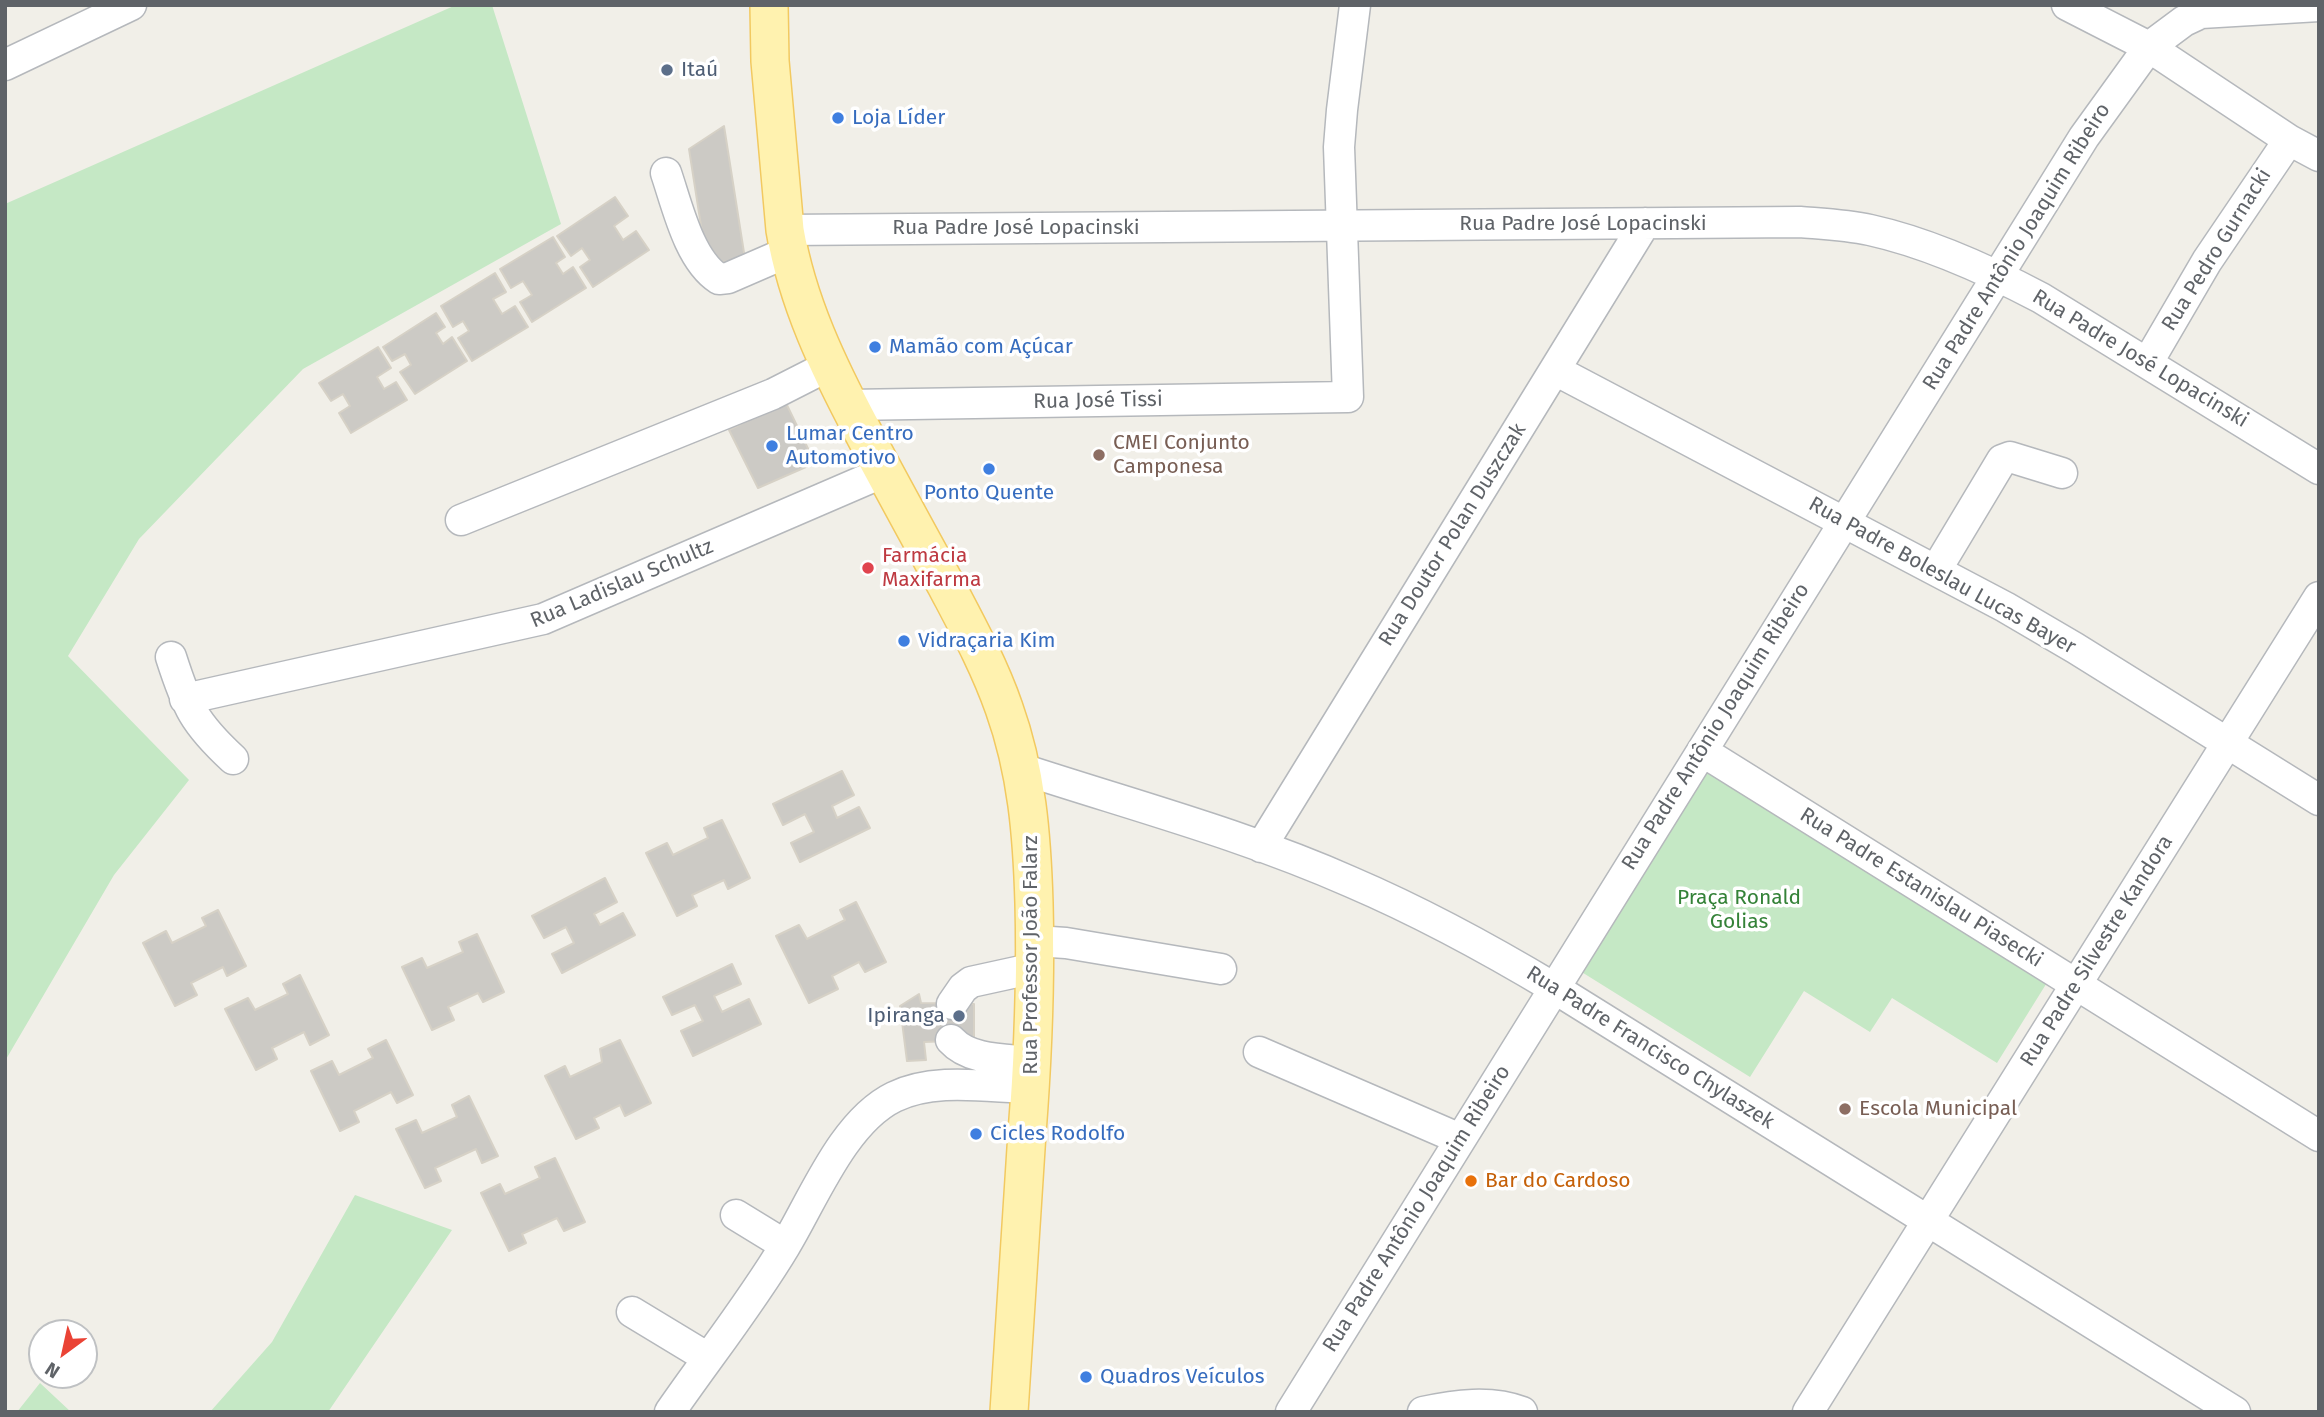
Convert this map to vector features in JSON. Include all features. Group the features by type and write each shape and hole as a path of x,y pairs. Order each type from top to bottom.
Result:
{"main road":[{"name":"Rua Professor João Falarz","path":"769,5 770,61 786,241 809,318 849,405 993,679 1005,709 1022,769 1030,823 1035,955 1031,1075 1009,1412"}],"street":[{"path":"5,65 131,5"},
{"path":"1343,226 1340,132 1355,5"},
{"path":"2067,5 2149,47 2289,140 2319,156"},
{"path":"2201,9 2319,6"},
{"name":"Rua Padre Antônio Joaquim Ribeiro","path":"1291,1412 2084,136 2149,47 2201,9"},
{"name":"Rua Pedro Gurnacki","path":"2148,362 2207,261 2289,140"},
{"path":"666,173 689,238 709,272 719,279 728,278 786,241"},
{"name":"Rua Padre José Lopacinski","path":"786,241 1343,226 1800,222 1848,226 1913,243 1998,275 2072,315 2319,469"},
{"name":"Rua Doutor Polan Duszczak","path":"1261,847 1645,223"},
{"name":"Rua José Tissi","path":"849,405 1348,397 1343,226"},
{"path":"461,520 762,399 830,365"},
{"name":"Rua Padre Boleslau Lucas Bayer","path":"1555,370 1936,570 2075,648 2319,800"},
{"path":"1936,570 2002,460 2010,457 2062,473"},
{"name":"Rua Ladislau Schultz","path":"185,699 543,619 884,472"},
{"name":"Rua Padre Silvestre Kandora","path":"1808,1412 2319,597"},
{"path":"171,657 185,699 202,728 233,759"},
{"name":"Rua Padre Estanislau Piasecki","path":"1702,751 2319,1136"},
{"name":"Rua Padre Francisco Chylaszek","path":"1022,769 1261,847 1350,881 1511,962 2235,1412"},
{"path":"952,1004 963,988 971,982 1066,943 1221,969"},
{"path":"951,1040 958,1047 973,1054 1031,1075"},
{"path":"1259,1052 1460,1139"},
{"path":"670,1412 785,1245 828,1166 869,1115 893,1097 921,1088 1031,1075"},
{"path":"736,1215 785,1245"},
{"path":"632,1312 708,1358"},
{"path":"1423,1412 1455,1406 1484,1405 1522,1412"}],"green space":[{"path":"456,5 492,5 561,224 303,369 139,539 68,656 189,780 114,875 5,1061 5,204"},
{"name":"Praça Ronald Golias","path":"1706,768 2048,981 1997,1063 1892,998 1870,1032 1804,991 1750,1077 1580,971"},
{"path":"355,1195 452,1230 328,1412 210,1412 272,1342"},
{"path":"35,1389 46,1389 71,1412 17,1412"}],"building":[{"path":"724,126 745,259 707,264 689,149"},
{"path":"615,197 628,216 614,226 623,240 636,231 649,250 593,287 580,267 590,260 582,248 571,256 557,236"},
{"path":"553,237 565,257 556,263 563,274 573,267 586,288 532,322 520,302 532,295 523,281 511,288 500,269"},
{"path":"495,273 506,292 493,299 502,314 515,306 528,327 472,361 458,338 469,331 463,321 453,327 441,306"},
{"path":"436,313 445,327 436,333 443,344 452,337 467,361 415,394 400,372 411,365 405,354 392,361 383,347"},
{"path":"378,347 391,368 377,377 384,389 396,382 407,400 351,433 339,413 350,406 343,394 331,401 319,383"},
{"name":"Lumar Centro Automotivo","path":"785,401 815,463 758,488 729,430"},
{"path":"842,771 854,795 832,806 837,818 859,807 870,828 800,862 791,843 814,832 805,814 783,825 773,804"},
{"path":"722,820 750,878 728,889 724,880 692,895 697,906 677,916 646,853 667,843 673,855 708,838 704,828"},
{"path":"605,878 617,902 594,914 600,925 623,913 635,935 562,973 552,954 574,943 566,927 544,938 532,916"},
{"path":"856,902 886,962 865,972 859,962 832,976 838,989 809,1003 776,936 799,925 807,939 845,920 840,910"},
{"path":"218,910 246,966 227,976 223,967 191,983 197,995 175,1006 143,943 166,931 172,943 206,926 202,918"},
{"path":"477,934 504,992 483,1002 478,993 448,1007 454,1020 432,1030 402,967 422,958 427,968 463,952 459,942"},
{"path":"732,964 741,984 714,996 722,1012 749,999 761,1024 693,1056 681,1031 703,1021 695,1005 672,1015 663,997"},
{"path":"300,975 329,1035 310,1045 304,1032 272,1048 277,1059 256,1070 225,1009 248,998 255,1010 288,994 283,984"},
{"path":"919,994 921,1003 974,1004 974,1040 924,1042 926,1060 907,1061 900,1006"},
{"path":"386,1040 413,1095 397,1103 391,1092 354,1111 359,1122 340,1131 311,1071 332,1061 339,1075 373,1058 368,1049"},
{"path":"620,1040 651,1103 625,1116 620,1105 594,1118 599,1128 576,1139 545,1076 565,1066 570,1077 602,1062 600,1049"},
{"path":"469,1096 498,1156 482,1163 476,1149 435,1168 441,1181 425,1188 396,1129 416,1120 422,1133 457,1117 452,1105"},
{"path":"555,1158 585,1222 564,1231 557,1218 522,1234 526,1243 509,1251 481,1193 500,1184 505,1194 540,1178 535,1167"}],"place":[{"name":"Itaú","path":"667,70"},
{"name":"Loja Líder","path":"838,118"},
{"name":"Mamão com Açúcar","path":"875,347"},
{"name":"Lumar Centro Automotivo","path":"772,446"},
{"name":"CMEI Conjunto Camponesa","path":"1099,455"},
{"name":"Ponto Quente","path":"989,469"},
{"name":"Farmácia Maxifarma","path":"868,568"},
{"name":"Vidraçaria Kim","path":"904,641"},
{"name":"Ipiranga","path":"959,1016"},
{"name":"Escola Municipal","path":"1845,1109"},
{"name":"Cicles Rodolfo","path":"976,1134"},
{"name":"Bar do Cardoso","path":"1471,1181"},
{"name":"Quadros Veículos","path":"1086,1377"}]}
